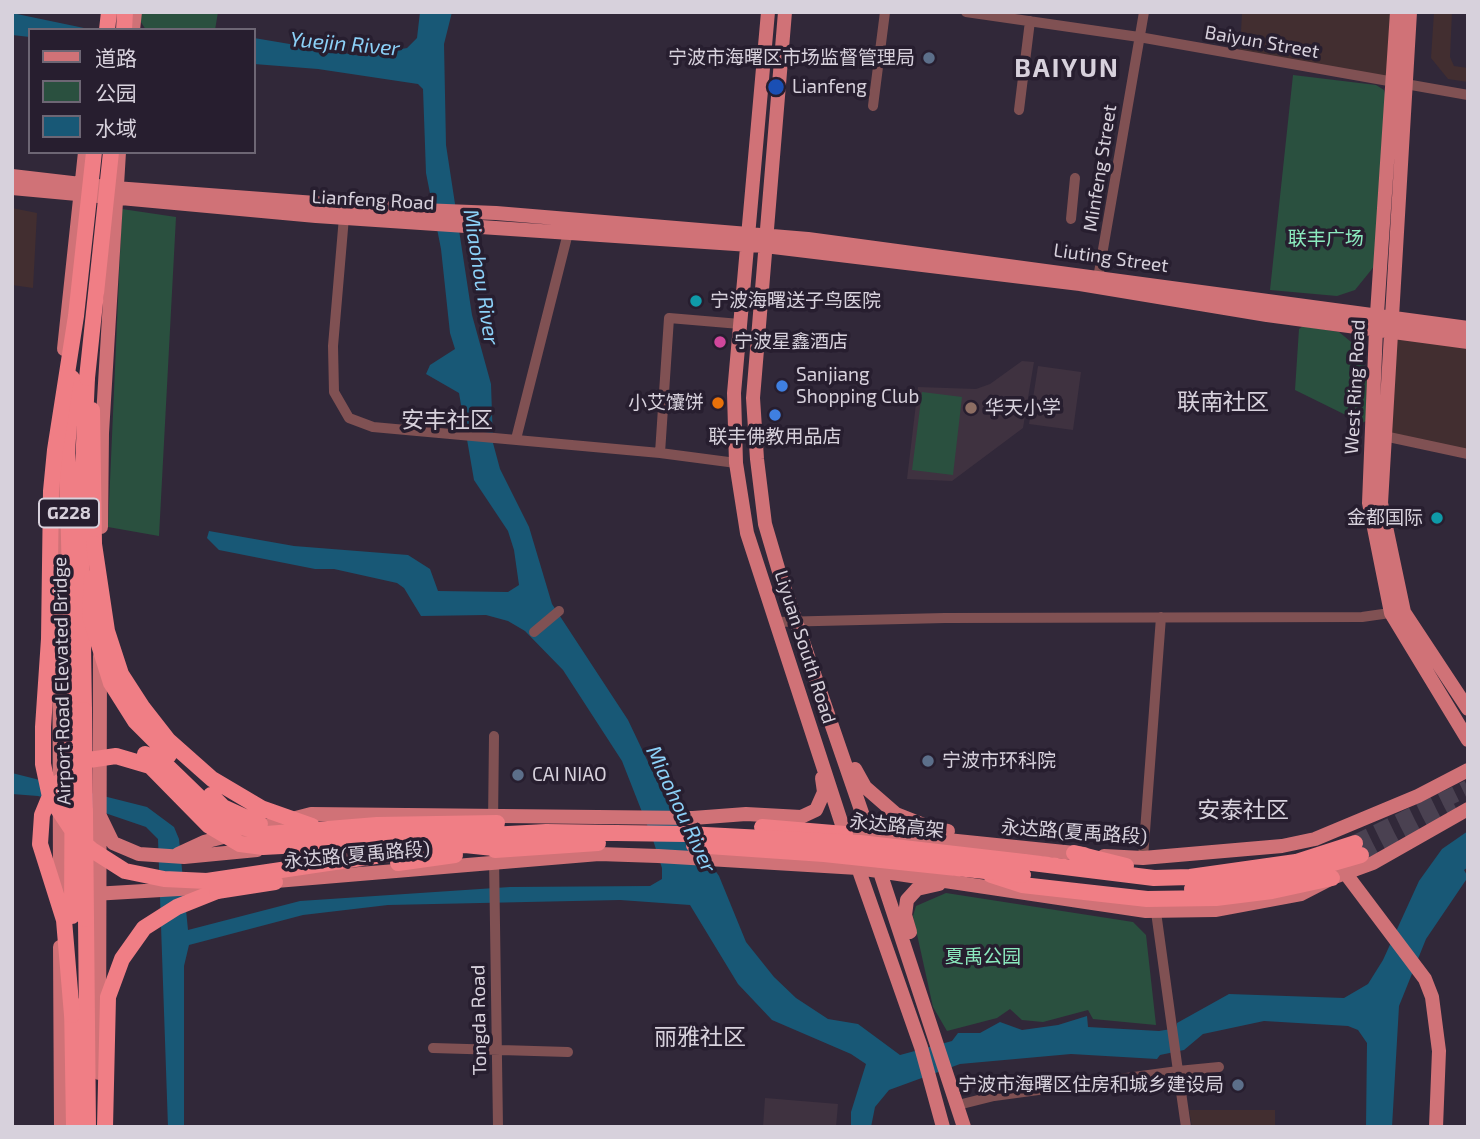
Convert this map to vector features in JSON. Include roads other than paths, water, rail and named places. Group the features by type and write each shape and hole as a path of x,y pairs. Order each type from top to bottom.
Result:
{"highway":[{"name":"Airport Road Elevated Bridge","path":"74,1127 73,711 68,453 76,316 94,154"},
{"name":"Airport Road Elevated Bridge","path":"88,1127 82,511 87,378 111,154"},
{"path":"76,316 55,450 43,727 43,764 50,797 76,836 125,871 164,878 206,881 429,848 465,845 498,855"},
{"path":"87,378 94,423 94,544 90,617 111,683 135,721 223,807 247,820 285,832"},
{"path":"94,544 107,631 121,674 168,740 212,779 261,808 301,824 338,831 429,836"},
{"path":"72,1015 64,920 40,844 42,815 54,786 67,771 94,752 128,750 147,754 164,763 225,822 267,834 377,825 635,823 762,827 845,834"},
{"path":"67,771 89,760 116,757 150,766 208,825 240,844 263,847 303,846 429,836"},
{"name":"永达路高架","path":"429,836 546,832 798,838 1025,868 1151,891 1281,878 1358,849 1227,873 1154,878 1025,868 968,876 705,846 582,843 498,855"},
{"path":"1074,853 1111,864 1158,869 1237,862 1296,862"},
{"path":"102,1127 108,997 122,959 144,928 177,907 217,891 498,855"},
{"path":"1025,868 1102,896 1188,898 1272,891 1339,876"}],"main road":[{"name":"Liyuan South Road","path":"768,12 734,393 736,463 747,533 845,834 921,1047 943,1127"},
{"name":"Liyuan South Road","path":"786,12 753,398 765,524 958,1105"},
{"name":"West Ring Road","path":"1397,12 1398,83 1369,503 1397,612 1468,740"},
{"name":"West Ring Road","path":"1398,83 1409,12"},
{"path":"61,1127 60,807 67,771 59,396 85,154"},
{"path":"102,1127 98,783 102,433 119,154"},
{"path":"12,176 81,191"},
{"path":"12,188 81,191"},
{"name":"Lianfeng Road","path":"81,191 344,217 496,213 747,239"},
{"name":"Lianfeng Road","path":"115,194 397,215 568,233 747,239"},
{"name":"Liuting Street","path":"747,239 1099,281 1267,315 1468,328"},
{"name":"Liuting Street","path":"1383,322 1468,342"},
{"name":"West Ring Road","path":"1383,322 1384,436 1381,503 1397,612 1468,709"},
{"path":"839,742 865,787 896,814 934,829 986,836 1025,868"},
{"path":"180,856 204,842 311,814 493,814 650,823 746,814 801,817 816,810 824,792 818,749"},
{"name":"永达路(夏禹路段)","path":"154,856 494,830 650,823 705,830 845,834 869,832 1025,868 1074,853 1143,858 1283,846 1315,839 1394,807 1468,769"},
{"path":"858,868 880,872 968,876 1156,912 1215,910 1301,894 1373,863 1468,810"},
{"path":"98,811 114,843 139,854 154,856"},
{"name":"永达路(夏禹路段)","path":"60,897 98,891 194,889 498,855 658,856 858,868"},
{"path":"98,863 141,862 154,856"},
{"path":"924,1001 921,969 905,915 907,900 917,889 968,876"},
{"path":"1339,876 1386,930 1418,971 1430,992 1436,1014 1439,1051 1436,1127"},
{"path":"958,1105 964,1127"}],"street":[{"path":"873,106 885,12"},
{"name":"Baiyun Street","path":"966,12 1139,37 1468,95"},
{"name":"Minfeng Street","path":"1099,281 1144,12"},
{"path":"1019,110 1030,21"},
{"path":"1071,219 1075,178"},
{"path":"344,217 333,346 334,392 349,418 373,427 660,453 736,463"},
{"path":"518,439 568,233"},
{"path":"660,453 669,318 740,324"},
{"path":"1384,436 1468,454"},
{"path":"534,632 559,611"},
{"path":"776,622 1362,617 1397,612"},
{"path":"1143,858 1161,617"},
{"name":"Tongda Road","path":"494,736 493,814 498,855 495,880 498,1127"},
{"path":"1156,912 1186,1127"},
{"path":"433,1048 568,1052"},
{"path":"958,1105 994,1096 1219,1067"}],"water":[{"path":"420,12 452,12 444,44 446,145 472,315 491,384 493,443 500,469 529,527 552,604 628,720 667,802 719,876 746,942 774,977 796,998 828,1019 858,1024 900,1055 952,1041 958,1033 980,1033 1000,1022 1022,1030 1058,1025 1087,1016 1088,1027 1159,1031 1177,1028 1177,1023 1229,994 1344,998 1368,984 1383,960 1419,881 1442,849 1468,831 1468,867 1464,870 1468,877 1426,939 1399,1006 1392,1127 1366,1127 1367,1043 1358,1030 1348,1026 1264,1021 1203,1034 1184,1050 1160,1055 1157,1059 1071,1054 960,1064 889,1090 875,1107 871,1127 851,1127 851,1112 866,1064 851,1054 772,1020 738,984 690,905 620,900 388,905 303,915 189,945 184,966 184,1127 168,1127 158,839 146,827 105,813 38,796 12,794 12,773 147,807 174,827 179,839 188,930 300,901 510,887 650,886 662,879 662,868 653,840 622,761 563,670 525,631 508,621 486,615 421,616 404,588 397,583 334,569 315,569 219,550 207,538 209,531 294,546 408,555 430,569 438,591 508,592 519,585 508,531 474,480 459,393 426,374 430,365 455,349 450,333 441,249 426,173 423,89 418,84 318,69 256,64 256,38 361,56 407,48 417,38"},
{"path":"12,13 84,28 28,28 28,37 12,35"}],"tunnel":[{"path":"1355,843 1468,788"},
{"path":"1361,855 1455,806"}],"place":[{"name":"宁波市海曙区市场监督管理局","path":"929,58"},
{"name":"Lianfeng","path":"776,87"},
{"name":"宁波海曙送子鸟医院","path":"696,301"},
{"name":"宁波星鑫酒店","path":"720,342"},
{"name":"Sanjiang Shopping Club","path":"782,386"},
{"name":"小艾馕饼","path":"718,403"},
{"name":"华天小学","path":"971,408"},
{"name":"联丰佛教用品店","path":"775,415"},
{"name":"金都国际","path":"1437,518"},
{"name":"宁波市环科院","path":"928,761"},
{"name":"CAI NIAO","path":"518,775"},
{"name":"宁波市海曙区住房和城乡建设局","path":"1238,1085"}],"district":[{"name":"BAIYUN","path":"1067,68"},
{"name":"联南社区","path":"1223,402"},
{"name":"安丰社区","path":"447,420"},
{"name":"安泰社区","path":"1243,810"},
{"name":"丽雅社区","path":"700,1037"}],"water label":[{"name":"Yuejin River","path":"345,44"},
{"name":"Miaohou River","path":"481,277"},
{"name":"Miaohou River","path":"681,809"}],"park label":[{"name":"联丰广场","path":"1326,239"},
{"name":"夏禹公园","path":"983,957"}]}
